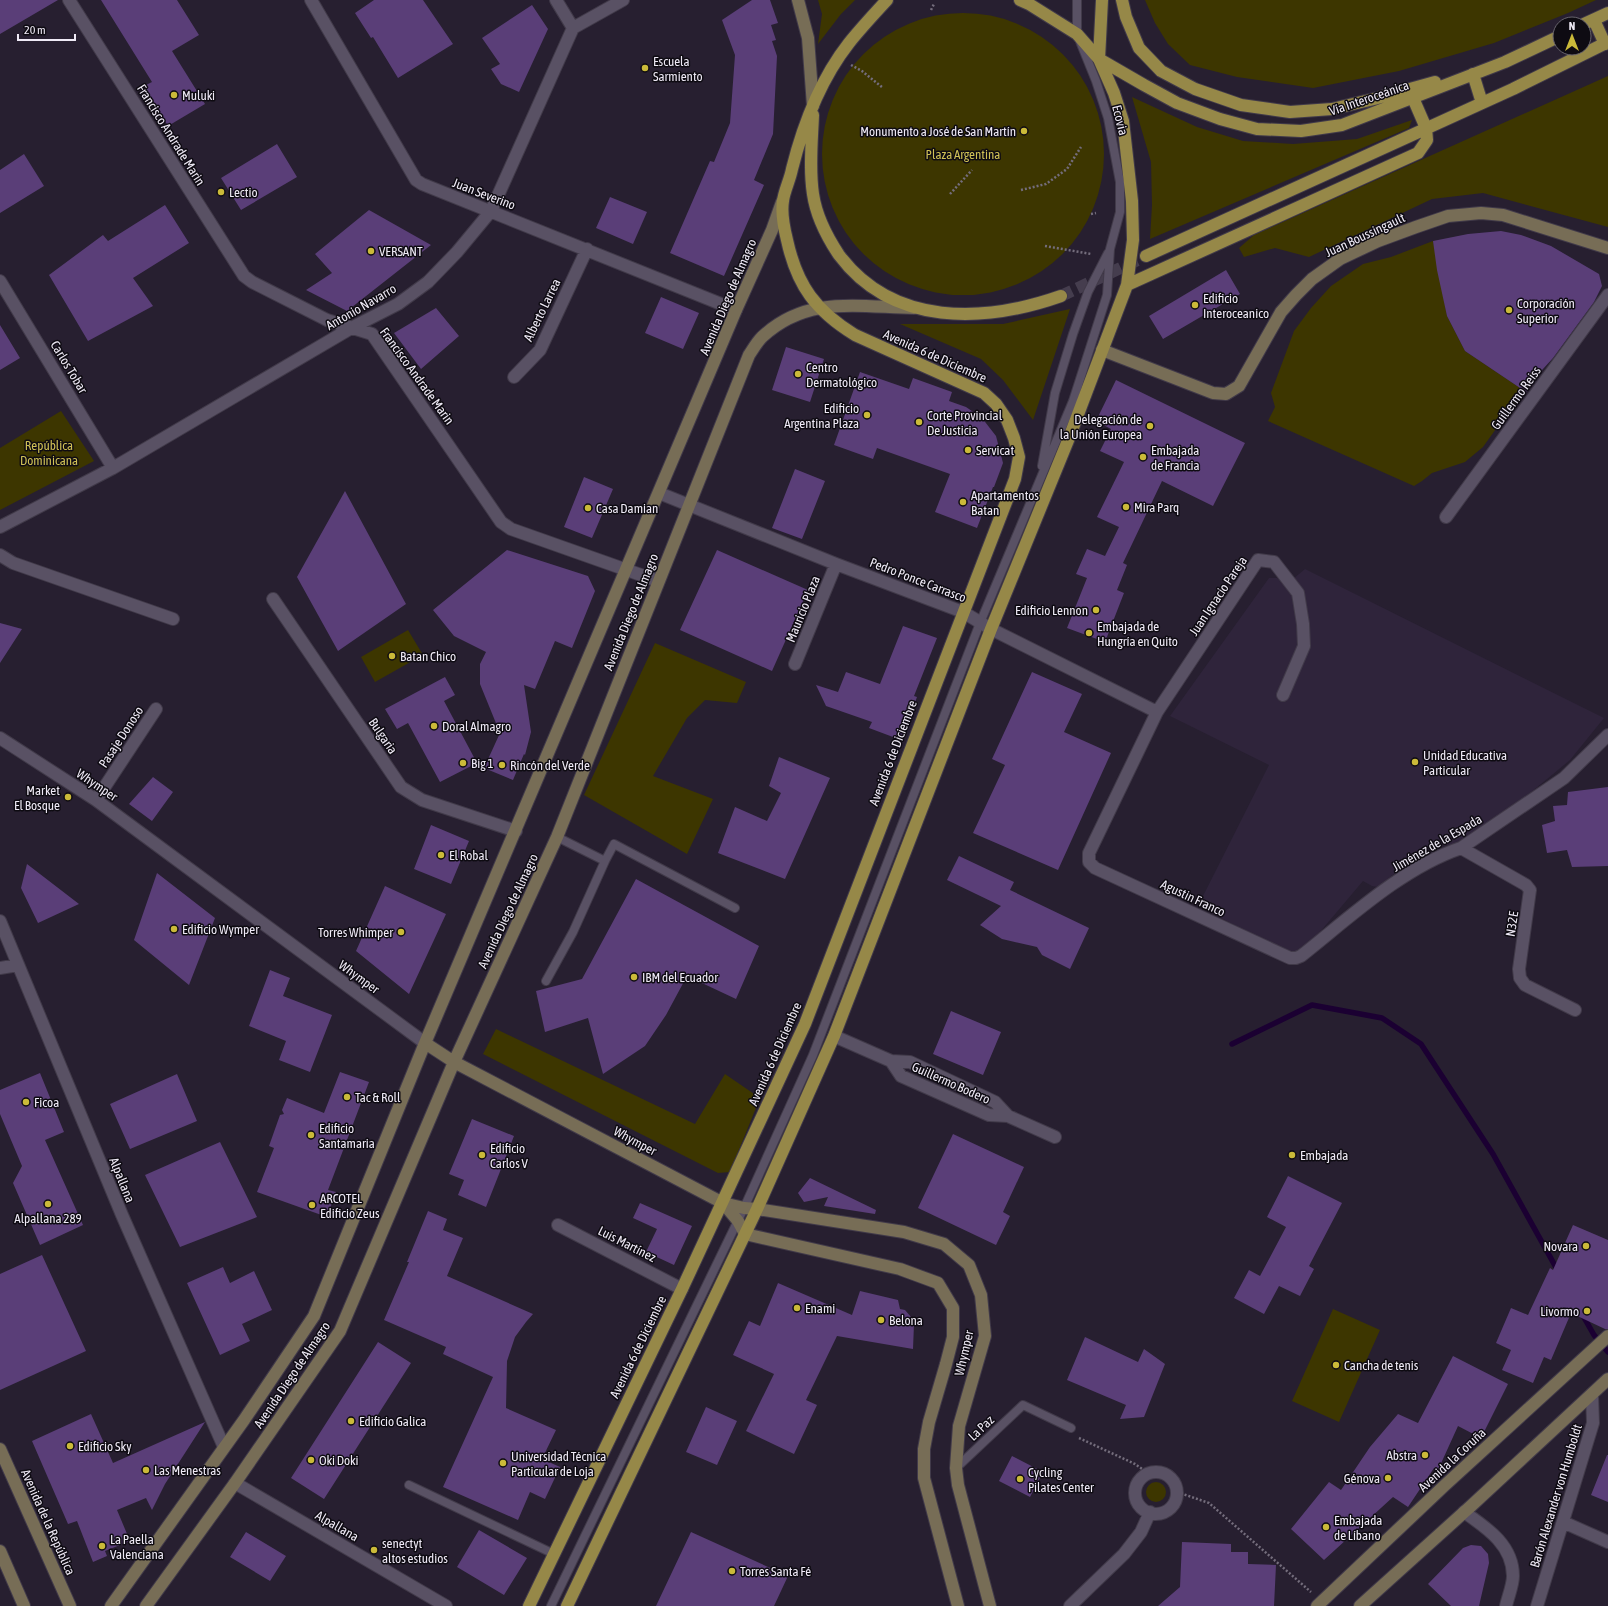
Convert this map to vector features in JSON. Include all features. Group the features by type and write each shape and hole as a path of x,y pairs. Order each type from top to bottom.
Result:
{"main road":[{"path":"798,0 808,38 813,106 811,175 813,194 818,214 830,240 847,265 864,282 885,295 914,308 941,312 984,314 1018,309 1061,296"},
{"name":"Avenida 6 de Diciembre","path":"529,1606 723,1203 805,1024 962,612 1015,479 1018,458 1014,438 1007,420 996,404 984,393 855,335 836,323 809,296 797,276 784,231 783,201 796,153 813,106 831,71 848,44 887,0"},
{"name":"Vía Interoceánica","path":"1020,0 1077,34 1099,60 1177,103 1220,119 1257,129 1301,130 1342,126 1505,62 1552,40"},
{"path":"567,1606 757,1209 834,1036 991,629 1069,438 1127,285 1133,240 1132,201 1123,121 1114,93 1099,60 1102,0"},
{"path":"1122,0 1126,17 1139,48 1161,71 1195,89 1241,105 1290,112 1332,109 1374,99 1505,62"},
{"path":"1592,21 1608,13"},
{"path":"1146,256 1482,103 1606,43 1592,26"},
{"path":"1473,74 1482,103"},
{"path":"1127,285 1418,153 1427,140 1426,128 1412,98"},
{"name":"Avenida Diego de Almagro","path":"111,1606 224,1447 314,1316 425,1043 626,569 660,493 736,310 772,230 783,201"},
{"name":"Juan Boussingault","path":"1102,350 1213,393 1226,394 1239,386 1282,312 1312,279 1340,259 1378,241 1409,229 1448,216 1481,213 1503,215 1608,248"},
{"name":"Avenida Diego de Almagro","path":"146,1606 235,1483 340,1331 454,1062 557,837 658,581 750,355 761,338 802,312 820,307 858,306 914,308"},
{"name":"Whymper","path":"425,1043 454,1062 723,1203 744,1208 904,1232 944,1244 969,1266 981,1296 985,1336 959,1426 956,1468 958,1485 990,1606"},
{"name":"Whymper","path":"723,1203 738,1221 745,1234 900,1269 938,1284 953,1308 953,1336 929,1422 924,1449 924,1478 958,1606"},
{"name":"Avenida la Coruña","path":"1317,1606 1444,1486 1608,1336"},
{"path":"1360,1606 1608,1379"},
{"name":"Avenida de la República","path":"0,1449 70,1606"},
{"path":"0,1551 24,1606"}],"street":[{"name":"Francisco Andrade Marin","path":"69,0 244,276 252,282 326,320 372,334 501,522 511,528 658,581"},
{"name":"Juan Severino","path":"311,0 416,180 457,199 587,249 736,310"},
{"path":"556,0 573,28 623,0"},
{"name":"Antonio Navarro","path":"0,527 114,468 353,327 398,304 428,282 457,252 491,211 573,28"},
{"name":"Alberto Larrea","path":"514,377 540,350 587,249"},
{"name":"Carlos Tobar","path":"0,281 114,468"},
{"name":"Guillermo Reiss","path":"1446,517 1608,295"},
{"name":"Pedro Ponce Carrasco","path":"660,493 836,564 962,612 991,629 1156,712"},
{"path":"0,556 13,563 173,619"},
{"name":"Juan Ignacio Pareja","path":"1089,853 1156,712 1258,560 1274,562 1298,593 1303,624 1304,646 1283,695"},
{"name":"Mauricio Plaza","path":"795,664 836,564"},
{"name":"Bulgaria","path":"273,599 401,787 422,800 516,830"},
{"name":"Pasaje Donoso","path":"96,800 156,709"},
{"name":"Jiménez de la Espada","path":"1296,958 1301,956 1370,901 1423,864 1461,848 1564,778 1608,735"},
{"name":"Whymper","path":"0,738 96,800 425,1043"},
{"name":"N32E","path":"1461,848 1526,886 1530,890 1519,969 1520,978 1525,985 1575,1010"},
{"name":"Agustin Franco","path":"1089,853 1089,862 1095,868 1290,958 1296,958"},
{"name":"Alpallana","path":"0,921 122,1215 224,1447"},
{"path":"0,968 18,965"},
{"name":"Guillermo Bodero","path":"834,1036 891,1061 910,1062 995,1102 1008,1116"},
{"name":"Guillermo Bodero","path":"891,1061 901,1076 989,1115 1008,1116 1055,1137"},
{"name":"Luis Martínez","path":"558,1225 682,1288"},
{"name":"Barón Alexander von Humboldt","path":"1537,1606 1593,1423 1592,1394"},
{"path":"1161,1472 1172,1480 1177,1492 1176,1498 1169,1509 1163,1512 1150,1512 1144,1510 1139,1506 1135,1494 1138,1481 1148,1473 1161,1472"},
{"name":"Alpallana","path":"235,1483 446,1606"},
{"path":"1070,1606 1124,1554 1141,1532 1150,1512"},
{"name":"Barón Alexander von Humboldt","path":"1464,1512 1492,1532 1510,1557 1513,1576 1506,1606"},
{"path":"1563,1522 1608,1542"}],"lane":[{"name":"Ecovia","path":"1077,0 1077,34 1096,81 1108,118 1116,154 1120,182 1120,212 1110,249"},
{"path":"1039,480 1055,393 1088,292 1110,249"},
{"path":"551,1606 738,1221 813,1055 980,623 1073,401 1107,295 1110,249"},
{"path":"557,837 605,860"},
{"path":"546,981 573,932 605,860 614,844 735,908"},
{"name":"La Paz","path":"956,1468 1023,1405 1071,1428"},
{"path":"409,1485 554,1554"}],"path":[{"path":"931,10 934,4"},
{"path":"849,64 882,87"},
{"path":"1021,190 1046,184 1068,169 1081,147"},
{"path":"950,194 972,170"},
{"path":"1091,214 1096,213"},
{"path":"1045,246 1091,254"},
{"path":"1071,1428 1078,1438 1135,1464 1148,1473"},
{"path":"1177,1492 1209,1503 1302,1583"}],"shaded area":[{"name":"Unidad Educativa Particular","path":"1305,569 1604,718 1570,760 1513,807 1459,842 1450,845 1433,842 1378,887 1372,886 1363,881 1303,952 1288,953 1198,906 1269,765 1170,716 1269,578 1277,578 1287,584"}],"green space":[{"path":"818,0 855,0 841,14 818,44 822,14"},
{"path":"1145,0 1596,0 1561,16 1552,16 1552,19 1494,43 1399,71 1313,88 1237,77 1190,65 1168,44 1155,23"},
{"name":"Plaza Argentina","path":"963,13 990,16 1017,24 1041,37 1063,54 1080,76 1093,100 1101,127 1104,154 1101,181 1093,208 1080,232 1063,254 1041,271 1017,284 990,292 963,295 936,292 909,284 885,271 863,254 846,232 833,208 825,181 822,154 825,127 833,100 846,76 863,54 885,37 909,24 936,16"},
{"path":"1608,76 1608,227 1483,193 1432,199 1309,257 1275,248 1244,257 1239,248 1254,235"},
{"path":"1132,97 1197,127 1243,141 1293,144 1357,139 1412,120 1409,128 1150,239 1152,205 1151,162"},
{"path":"1433,241 1447,316 1465,351 1526,392 1483,447 1465,462 1432,473 1414,486 1268,421 1275,407 1271,393 1294,331 1311,308 1331,286 1363,264 1391,257"},
{"path":"1070,309 1033,420 1003,380 981,359 900,324 1003,324"},
{"name":"República Dominicana","path":"61,411 94,461 0,510 0,448"},
{"name":"Batan Chico","path":"408,630 423,655 375,682 361,657"},
{"path":"655,643 746,682 737,703 705,700 687,718 653,776 713,799 687,854 584,795"},
{"path":"496,1029 695,1124 725,1074 760,1098 730,1172 718,1173 483,1054"},
{"name":"Cancha de tenis","path":"1333,1309 1380,1330 1339,1422 1292,1401"},
{"path":"1152,1482 1160,1482 1166,1488 1166,1496 1160,1502 1152,1502 1146,1496 1146,1488"}],"building":[{"path":"0,0 58,0 0,34"},
{"path":"101,0 177,0 199,35 172,51 205,104 168,126 144,86 152,82"},
{"path":"374,0 423,0 453,44 398,78 373,37 371,38 355,13"},
{"path":"752,0 770,0 778,23 771,25 776,40 772,41 777,56 773,134 754,180 764,185 724,276 670,253 710,161 714,162 730,123 735,55 722,20"},
{"path":"532,5 548,29 519,92 501,84 491,69 500,64 482,38"},
{"path":"277,144 297,177 241,210 221,178"},
{"path":"24,154 44,186 0,213 0,170"},
{"path":"610,197 647,212 633,244 596,228"},
{"path":"165,205 189,243 133,278 153,306 88,341 49,275 103,235 108,241"},
{"name":"VERSANT","path":"369,210 431,245 347,311 306,290 332,273 315,254"},
{"name":"Corporación Superior","path":"1501,231 1521,235 1551,246 1599,274 1602,286 1594,302 1553,358 1532,381 1526,392 1465,351 1447,316 1437,270 1433,241 1468,234"},
{"name":"Edificio Interoceanico","path":"1226,270 1240,294 1163,339 1149,316"},
{"path":"661,297 699,313 683,349 645,333"},
{"path":"436,308 459,336 421,369 394,333"},
{"path":"0,325 20,358 0,370"},
{"name":"Centro Dermatológico","path":"786,347 824,359 810,402 772,390"},
{"path":"860,372 909,389 913,378 952,392 949,401 966,407 982,418 996,436 1003,463 977,528 935,512 950,474 877,448 873,459 834,445"},
{"path":"1116,380 1245,443 1213,506 1162,481 1123,563 1127,565 1117,590 1124,593 1105,642 1067,628 1087,578 1076,574 1087,549 1105,556 1119,527 1097,517 1124,462 1100,451 1111,429 1096,421"},
{"path":"795,469 825,481 802,539 772,528"},
{"name":"Casa Damian","path":"584,477 613,489 592,538 564,527"},
{"name":"Batan Chico","path":"345,491 406,604 338,651 297,577"},
{"path":"507,550 588,576 595,591 572,648 555,641 535,689 524,685 531,732 525,755 524,754 513,780 484,768 500,733 480,684 480,664 486,652 454,636 433,610"},
{"path":"717,550 808,590 772,671 680,630"},
{"path":"0,623 22,629 0,663"},
{"path":"903,626 937,638 914,696 917,697 901,740 869,728 872,722 826,706 816,685 838,692 846,672 880,684"},
{"path":"1032,672 1082,694 1064,732 1111,753 1058,870 973,833 1005,765 992,759"},
{"name":"Doral Almagro","path":"445,677 455,695 444,701 477,763 440,782 408,723 397,729 385,709"},
{"path":"779,757 830,778 785,879 718,853 735,807 767,821 781,793 769,786"},
{"path":"153,777 173,792 152,821 129,804"},
{"path":"1608,787 1608,866 1572,867 1567,850 1547,853 1542,825 1555,821 1553,806 1567,805 1568,792"},
{"name":"El Robal","path":"431,825 469,841 451,884 414,869"},
{"path":"959,856 1014,882 1010,890 1089,928 1070,969 1042,955 1037,947 1002,939 980,925 1001,906 947,880"},
{"path":"27,864 79,904 38,923 21,888"},
{"name":"Edificio Wymper","path":"157,873 215,918 189,985 134,940"},
{"name":"IBM del Ecuador","path":"636,879 759,946 736,999 687,976 666,1015 645,1046 603,1074 588,1018 545,1032 536,991 582,979"},
{"name":"Torres Whimper","path":"385,886 446,914 409,994 356,951"},
{"path":"270,970 290,978 283,996 332,1015 310,1072 279,1060 286,1041 249,1026"},
{"path":"951,1011 1001,1032 983,1075 933,1054"},
{"path":"340,1072 369,1082 328,1190 336,1192 327,1217 257,1192 274,1148 269,1146 280,1115 284,1114 282,1110 287,1098 324,1113"},
{"path":"40,1073 64,1132 45,1140 83,1225 40,1245 13,1183 22,1166 0,1114 0,1090"},
{"path":"177,1074 197,1121 130,1149 110,1104"},
{"name":"Edificio Carlos V","path":"472,1119 514,1136 486,1207 458,1195 464,1180 449,1174"},
{"path":"953,1134 1024,1167 1003,1212 1010,1216 996,1245 918,1208"},
{"path":"220,1142 257,1217 180,1247 145,1175"},
{"path":"1288,1176 1342,1203 1309,1266 1314,1269 1300,1296 1279,1286 1264,1314 1234,1298 1249,1270 1260,1276 1286,1227 1267,1217"},
{"path":"810,1178 876,1210 875,1214 824,1206 828,1197 804,1202 798,1193"},
{"path":"640,1203 692,1226 674,1265 646,1252 657,1229 633,1218"},
{"path":"428,1211 447,1219 443,1230 463,1238 447,1276 533,1314 515,1337 507,1361 506,1408 556,1430 542,1459 560,1467 545,1499 530,1492 518,1520 443,1487 493,1377 443,1354 446,1347 384,1320 409,1262 407,1262"},
{"path":"1573,1225 1608,1240 1608,1329 1571,1313 1551,1360 1544,1357 1533,1383 1502,1370 1511,1350 1496,1343 1511,1308 1528,1315 1550,1268 1553,1270"},
{"path":"42,1255 86,1351 0,1390 0,1274"},
{"path":"223,1267 230,1283 254,1271 272,1310 242,1324 250,1341 220,1355 187,1283"},
{"path":"778,1283 852,1315 860,1291 898,1300 900,1309 905,1310 911,1317 914,1324 913,1349 837,1336 806,1400 817,1405 794,1454 746,1431 774,1374 733,1355 749,1321 760,1326"},
{"path":"1085,1337 1138,1362 1144,1349 1165,1364 1144,1417 1120,1419 1126,1405 1067,1380"},
{"name":"Edificio Galica","path":"378,1342 411,1363 324,1499 291,1478"},
{"path":"1453,1356 1508,1384 1481,1438 1458,1426 1438,1470 1434,1468 1408,1507 1393,1497 1324,1560 1291,1529 1329,1482 1341,1490 1370,1447 1398,1414 1418,1423"},
{"path":"706,1407 737,1421 717,1465 686,1452"},
{"path":"91,1414 113,1463 205,1422 165,1484 152,1510 146,1498 117,1510 130,1541 105,1551 107,1556 93,1562 77,1521 68,1524 32,1441"},
{"path":"1608,1455 1608,1502 1591,1495"},
{"name":"Cycling Pilates Center","path":"1012,1456 1043,1472 1030,1497 999,1481"},
{"path":"479,1530 527,1558 504,1595 457,1567"},
{"path":"246,1532 286,1556 270,1581 230,1557"},
{"name":"Torres Santa Fé","path":"691,1532 788,1576 774,1606 656,1606"},
{"path":"1182,1542 1231,1544 1231,1552 1248,1552 1248,1564 1276,1565 1274,1606 1158,1606 1180,1587"},
{"path":"1471,1545 1481,1546 1488,1554 1489,1563 1479,1606 1451,1606 1428,1584 1463,1548"}],"waterway":[{"path":"1232,1044 1312,1005 1382,1018 1421,1044 1493,1154 1558,1271"},
{"path":"1582,1314 1594,1335 1608,1352"}],"tunnel":[{"path":"1061,296 1146,256"}],"place":[{"name":"Escuela Sarmiento","path":"645,68"},
{"name":"Muluki","path":"174,95"},
{"name":"Monumento a José de San Martín","path":"1024,131"},
{"name":"Lectio","path":"221,192"},
{"name":"VERSANT","path":"371,251"},
{"name":"Edificio Interoceanico","path":"1195,305"},
{"name":"Corporación Superior","path":"1509,310"},
{"name":"Centro Dermatológico","path":"798,374"},
{"name":"Edificio Argentina Plaza","path":"867,415"},
{"name":"Corte Provincial De Justicia","path":"919,422"},
{"name":"Delegación de la Unión Europea","path":"1150,426"},
{"name":"Servicat","path":"968,450"},
{"name":"Embajada de Francia","path":"1143,457"},
{"name":"Apartamentos Batan","path":"963,502"},
{"name":"Mira Parq","path":"1126,507"},
{"name":"Casa Damian","path":"588,508"},
{"name":"Edificio Lennon","path":"1096,610"},
{"name":"Embajada de Hungría en Quito","path":"1089,633"},
{"name":"Batan Chico","path":"392,656"},
{"name":"Doral Almagro","path":"434,726"},
{"name":"Unidad Educativa Particular","path":"1415,762"},
{"name":"Big 1","path":"463,763"},
{"name":"Rincón del Verde","path":"502,765"},
{"name":"Market El Bosque","path":"68,797"},
{"name":"El Robal","path":"441,855"},
{"name":"Edificio Wymper","path":"174,929"},
{"name":"Torres Whimper","path":"401,932"},
{"name":"IBM del Ecuador","path":"634,977"},
{"name":"Tac & Roll","path":"347,1097"},
{"name":"Ficoa","path":"26,1102"},
{"name":"Edificio Santamaria","path":"311,1135"},
{"name":"Edificio Carlos V","path":"482,1155"},
{"name":"Embajada","path":"1292,1155"},
{"name":"Alpallana 289","path":"48,1204"},
{"name":"ARCOTEL Edificio Zeus","path":"312,1205"},
{"name":"Novara","path":"1586,1246"},
{"name":"Enami","path":"797,1308"},
{"name":"Livormo","path":"1587,1311"},
{"name":"Belona","path":"881,1320"},
{"name":"Cancha de tenis","path":"1336,1365"},
{"name":"Edificio Galica","path":"351,1421"},
{"name":"Edificio Sky","path":"70,1446"},
{"name":"Abstra","path":"1425,1455"},
{"name":"Oki Doki","path":"311,1460"},
{"name":"Universidad Técnica Particular de Loja","path":"503,1463"},
{"name":"Las Menestras","path":"146,1470"},
{"name":"Génova","path":"1388,1478"},
{"name":"Cycling Pilates Center","path":"1020,1479"},
{"name":"Embajada de Líbano","path":"1326,1527"},
{"name":"La Paella Valenciana","path":"102,1546"},
{"name":"senectyt altos estudios","path":"374,1550"},
{"name":"Torres Santa Fé","path":"732,1571"}]}
